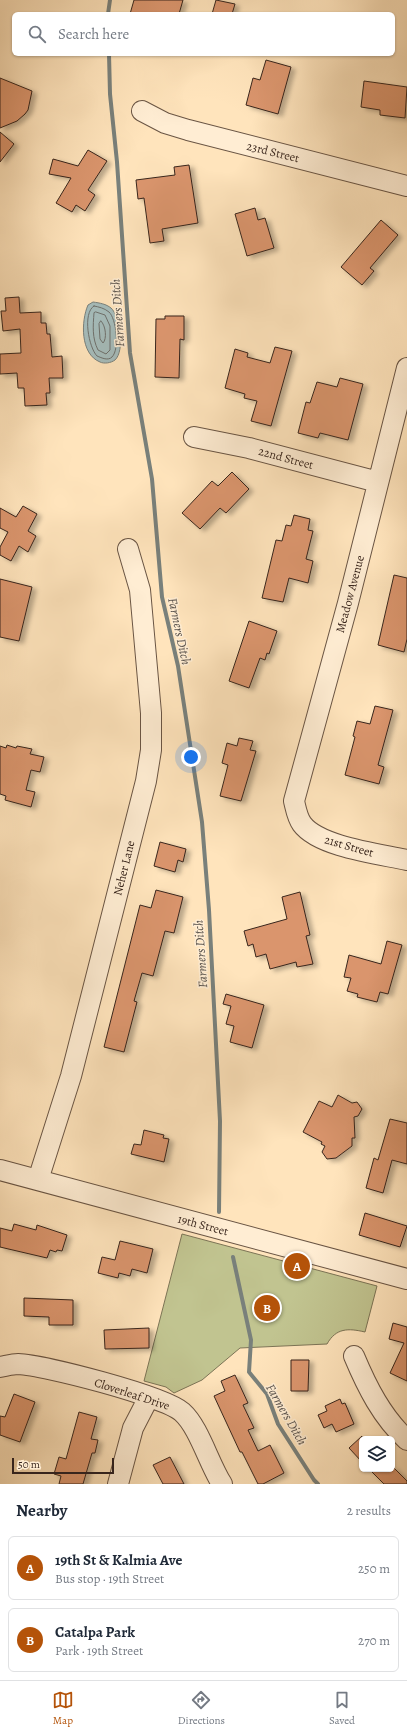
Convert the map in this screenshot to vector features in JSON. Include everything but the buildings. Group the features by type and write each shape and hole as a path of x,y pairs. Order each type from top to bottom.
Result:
{"street":[{"name":"23rd Street","path":"142,111 165,123 188,130 407,186"},
{"name":"Meadow Avenue","path":"298,818 294,801 298,784 348,603 407,368"},
{"name":"22nd Street","path":"194,437 249,448 378,482"},
{"name":"Neher Lane","path":"38,1180 71,1076 146,781 151,750 151,713 140,590 128,549"},
{"name":"21st Street","path":"298,818 303,826 313,835 342,846 407,860"},
{"name":"19th Street","path":"0,1170 407,1279"},
{"path":"354,1356 368,1388 382,1411 407,1440"},
{"name":"Cloverleaf Drive","path":"0,1367 17,1364 34,1366 149,1397 169,1404 182,1412 192,1424 222,1484"},
{"path":"118,1484 133,1428 149,1397"}],"green space":[{"path":"182,1234 377,1286 365,1332 343,1330 334,1335 327,1344 240,1348 202,1380 174,1393 166,1387 144,1381"}],"water":[{"path":"93,302 100,303 111,308 117,318 121,342 120,349 115,360 110,362 102,363 93,358 86,345 83,328 84,320 88,305"}],"waterway":[{"name":"Farmers Ditch","path":"108,12 110,0"},
{"name":"Farmers Ditch","path":"109,56 110,94 117,162 130,353 152,479 162,597 178,666 202,822 209,910 220,1121 219,1212"},
{"name":"Farmers Ditch","path":"233,1257 251,1340 249,1372 267,1394 278,1424 318,1484"}],"place":[{"name":"19th St & Kalmia Ave","path":"297,1266"},
{"name":"Catalpa Park","path":"267,1308"}]}
